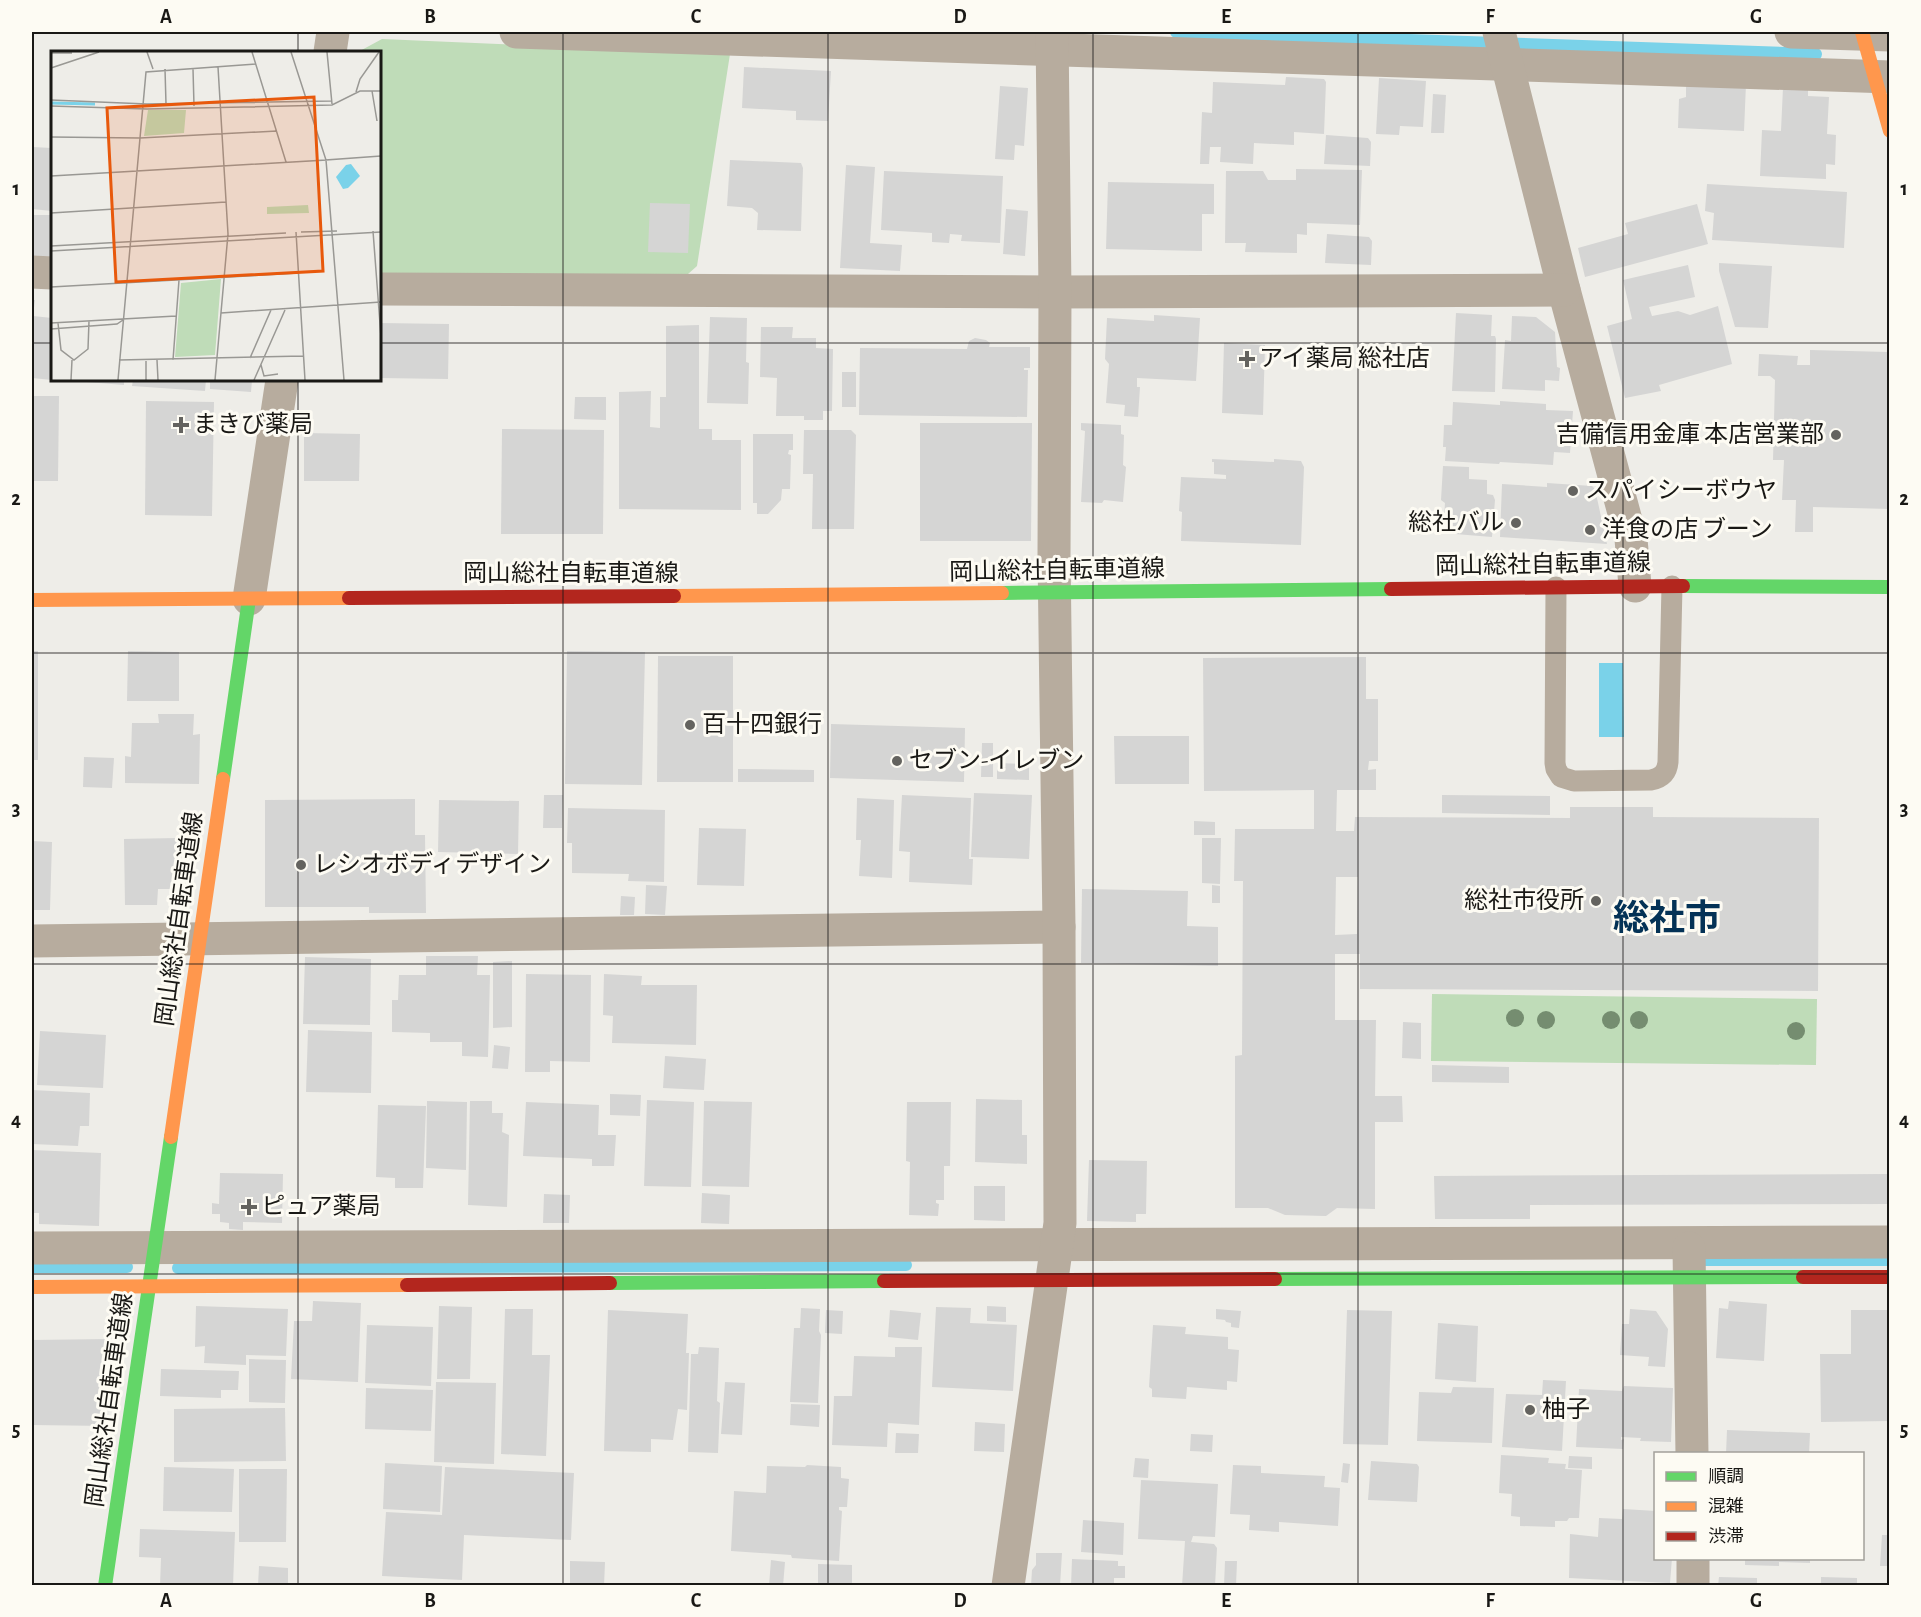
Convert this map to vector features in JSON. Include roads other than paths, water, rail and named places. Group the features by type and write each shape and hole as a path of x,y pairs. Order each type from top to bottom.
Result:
{"main road":[{"path":"1872,34 1882,77 1890,131"},
{"name":"岡山総社自転車道線","path":"105,1586 249,599 1055,594 1635,586 1890,587"},
{"path":"32,600 249,599"},
{"path":"32,1287 1052,1281 1689,1260 1890,1277"}],"street":[{"path":"330,51 333,32"},
{"path":"516,32 1052,39 1504,49 1882,77"},
{"path":"1791,32 1872,34"},
{"path":"1008,1586 1060,1223 1052,39"},
{"path":"1504,49 1564,290 1631,539 1635,586"},
{"path":"32,272 51,273"},
{"path":"381,290 1055,292 1564,290"},
{"path":"249,599 282,381"},
{"path":"32,941 1059,927"},
{"path":"32,1248 1057,1246 1689,1260 1890,1242"},
{"path":"1689,1260 1692,1452"},
{"path":"1693,1560 1693,1586"}],"lane":[{"path":"1556,587 1555,763 1561,777 1574,781 1651,780 1660,777 1665,771 1668,762 1672,586"}],"water":[{"path":"1599,663 1623,663 1624,737 1599,737"}],"waterway":[{"path":"1176,32 1816,54"},
{"path":"1690,1260 1890,1260"},
{"path":"178,1268 906,1265"},
{"path":"32,1267 127,1267"}],"place":[{"name":"アイ薬局 総社店","path":"1247,359"},
{"name":"まきび薬局","path":"181,425"},
{"name":"吉備信用金庫 本店営業部","path":"1836,435"},
{"name":"スパイシーボウヤ","path":"1573,491"},
{"name":"総社バル","path":"1516,523"},
{"name":"洋食の店 ブーン","path":"1590,530"},
{"name":"百十四銀行","path":"690,725"},
{"name":"セブン-イレブン","path":"897,761"},
{"name":"レシオボディデザイン","path":"301,865"},
{"name":"総社市役所","path":"1596,901"},
{"name":"ピュア薬局","path":"249,1207"},
{"name":"柚子","path":"1530,1410"}],"district":[{"name":"総社市","path":"1667,919"}]}
